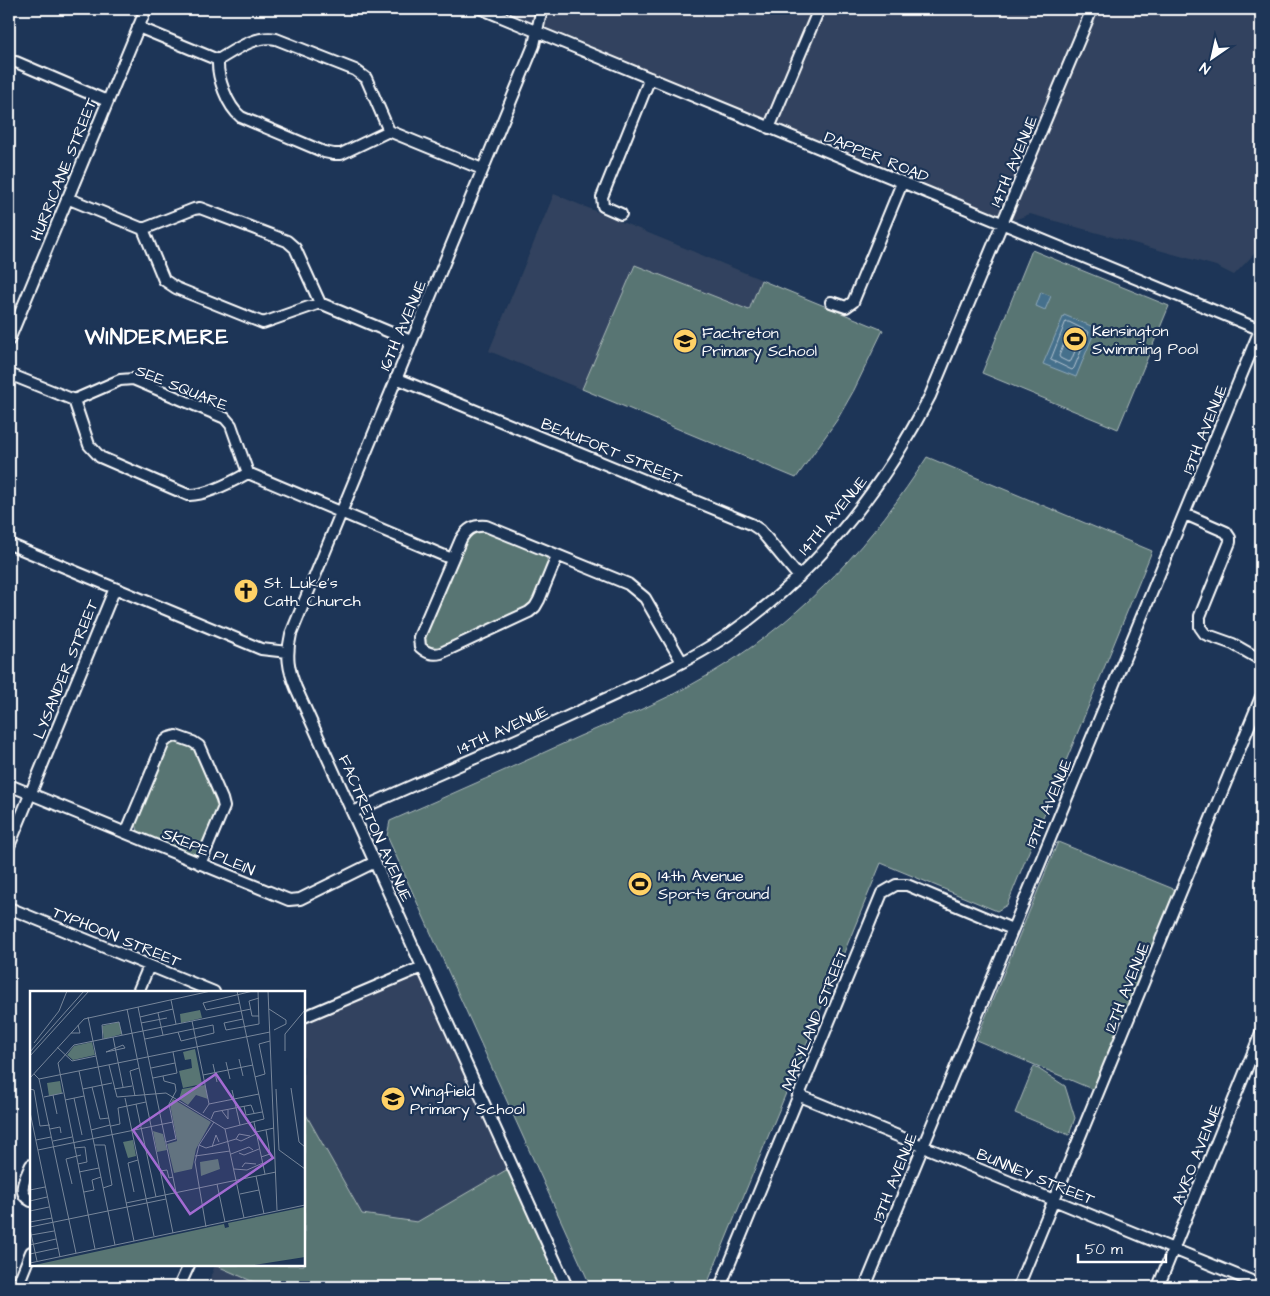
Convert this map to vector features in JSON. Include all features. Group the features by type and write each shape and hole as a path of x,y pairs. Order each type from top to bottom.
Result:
{"street":[{"name":"HURRICANE STREET","path":"9,340 146,9"},
{"name":"DAPPER ROAD","path":"482,9 1261,330"},
{"name":"16TH AVENUE","path":"288,652 291,634 534,45 543,9"},
{"path":"769,128 819,9"},
{"name":"14TH AVENUE","path":"353,812 570,715 682,662 727,635 773,600 799,577 849,523 880,482 906,442 930,396 1092,9"},
{"path":"138,27 218,60"},
{"path":"218,60 258,39 267,37 355,70 366,78 389,131 482,169"},
{"path":"218,60 217,70 234,112 241,117 324,152 341,154 389,131"},
{"path":"9,62 16,62 107,101"},
{"path":"621,214 603,206 602,197 650,78"},
{"path":"831,302 846,307 853,302 902,183"},
{"path":"67,198 143,229 200,208 287,241 295,248 320,303"},
{"path":"143,229 164,280 185,292 263,323 320,303 412,340"},
{"name":"13TH AVENUE","path":"865,1287 1261,330"},
{"path":"9,374 74,400 89,445 100,457 188,495 196,495 239,478 248,472 452,559"},
{"name":"BEAUFORT STREET","path":"396,378 751,524 760,530 799,577"},
{"name":"SEE SQUARE","path":"74,400 125,379 134,379 225,418 231,425 248,472"},
{"path":"1185,514 1226,532 1230,538 1230,546 1199,620 1200,627 1205,634 1233,644 1261,660"},
{"path":"557,556 536,607 529,612 441,653 428,653 420,647 420,637 452,559 466,531 477,525 486,526 628,584 645,598 682,662"},
{"path":"9,544 261,649 288,652"},
{"name":"LYSANDER STREET","path":"9,846 114,588"},
{"name":"FACTRETON AVENUE","path":"288,652 290,672 567,1287"},
{"name":"12TH AVENUE","path":"1018,1287 1261,697"},
{"path":"126,833 164,742 176,736 193,742 202,751 224,803 223,811 200,864"},
{"name":"SKEPE PLEIN","path":"9,784 293,901 375,862"},
{"name":"MARYLAND STREET","path":"720,1287 880,898 886,890 896,885 908,885 1012,929"},
{"name":"TYPHOON STREET","path":"9,908 212,991"},
{"path":"138,991 149,966"},
{"path":"305,1017 422,966"},
{"name":"AVRO AVENUE","path":"1158,1287 1261,1033"},
{"name":"BUNNEY STREET","path":"798,1095 1261,1285"},
{"path":"30,1168 22,1188 25,1197 30,1201"},
{"path":"17,1287 30,1254"},
{"path":"180,1287 189,1266"}],"shaded area":[{"path":"482,9 1261,9 1261,256 1255,253 1234,275 1216,266 1030,214 1003,224"},
{"name":"Factreton Primary School","path":"554,194 883,330 837,420 796,478 489,351"},
{"name":"Wingfield Primary School","path":"422,967 567,1287 207,1287 215,1266 305,1266 305,1017"}],"green space":[{"name":"Kensington Swimming Pool","path":"1032,250 1169,306 1118,429 982,373"},
{"name":"Factreton Primary School","path":"635,265 749,310 761,280 883,330 837,420 796,478 582,389"},
{"name":"14th Avenue Sports Ground","path":"927,457 1152,551 1007,905 997,911 881,863 706,1287 591,1287 387,836 390,821 653,704 689,686 754,645 783,623 837,573 885,517"},
{"path":"473,531 486,531 542,553 547,559 548,567 532,605 439,649 431,649 426,644 426,635 465,540"},
{"path":"179,741 192,746 197,751 219,806 200,852 193,855 143,835 138,831 136,824 166,748 171,743"},
{"path":"1058,842 1176,890 1094,1090 976,1040"},
{"path":"1034,1066 1065,1086 1075,1118 1069,1135 1015,1113"},
{"path":"305,1113 362,1214 417,1222 513,1166 567,1287 265,1287 217,1266 305,1266"}],"water":[{"path":"1041,292 1051,296 1045,310 1036,306"},
{"path":"1064,315 1096,328 1076,377 1043,364"}],"place":[{"name":"Kensington Swimming Pool","path":"1075,339"},
{"name":"Factreton Primary School","path":"685,341"},
{"name":"St. Luke's Cath. Church","path":"246,591"},
{"name":"14th Avenue Sports Ground","path":"640,884"},
{"name":"Wingfield Primary School","path":"393,1099"}],"district":[{"name":"WINDERMERE","path":"157,337"}]}
